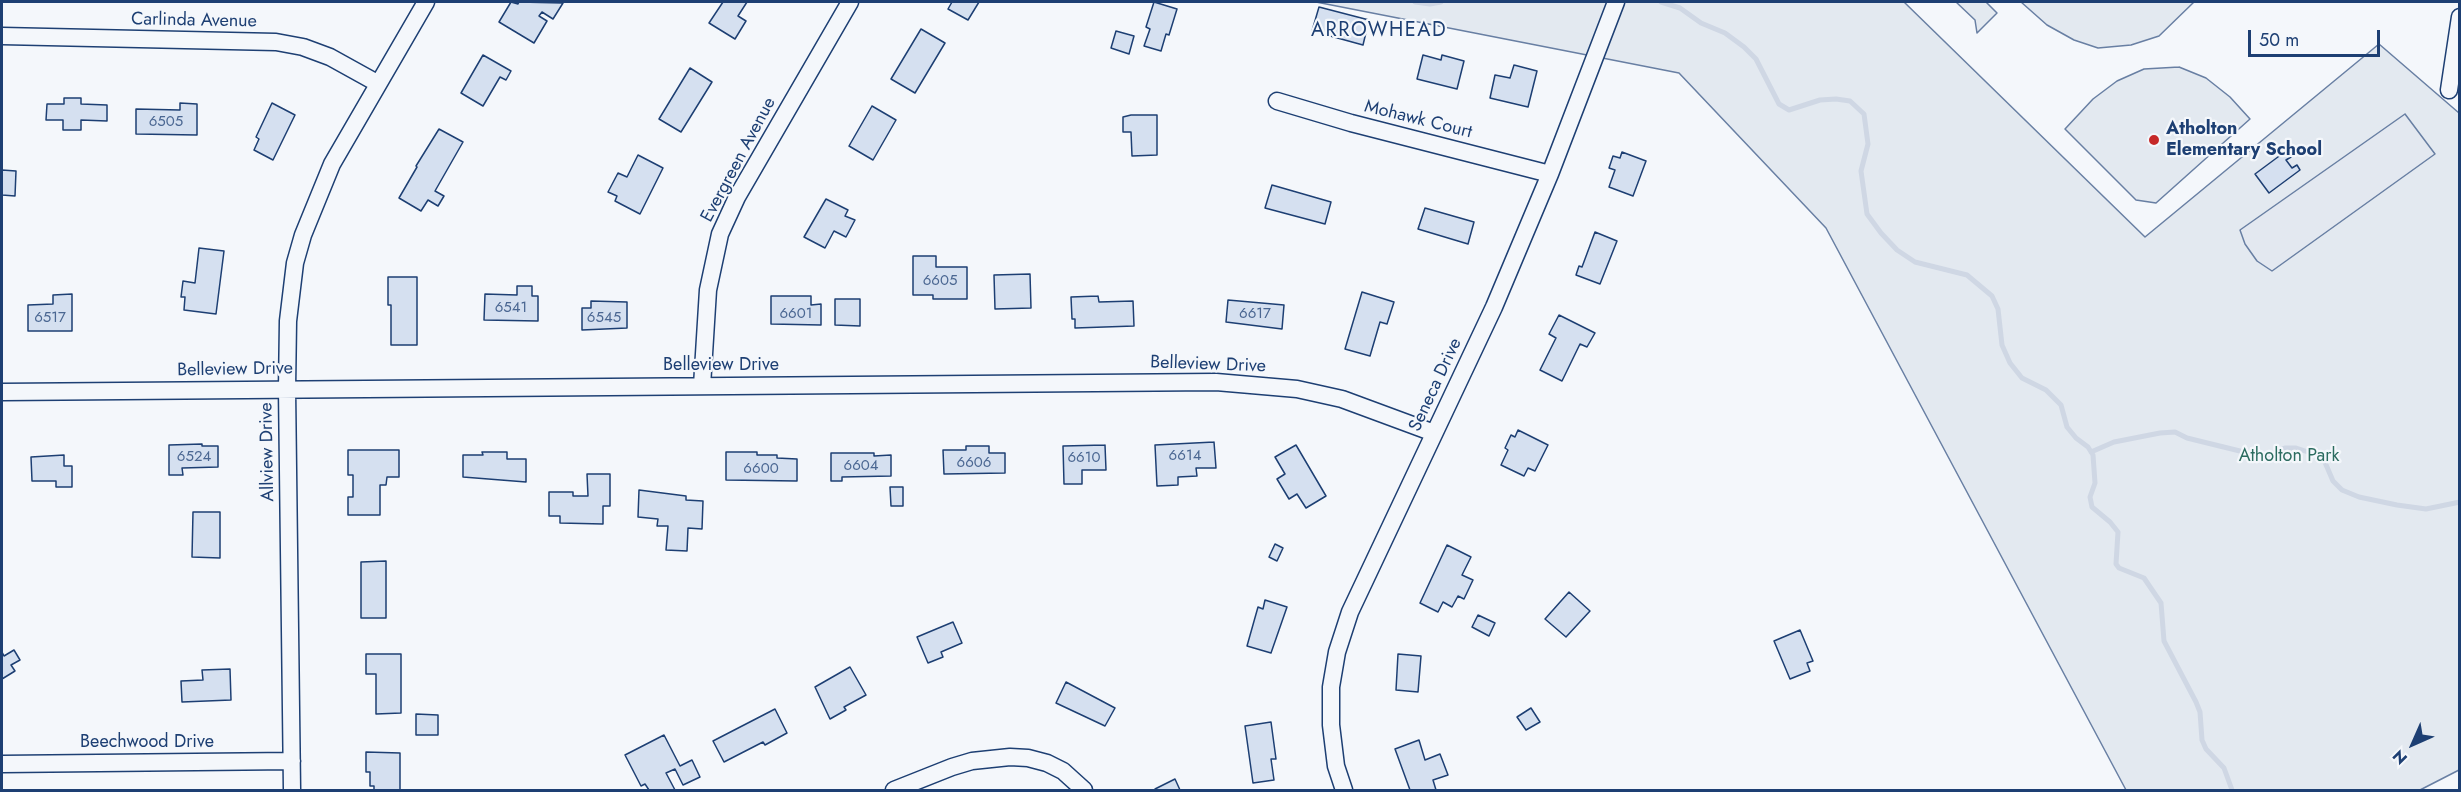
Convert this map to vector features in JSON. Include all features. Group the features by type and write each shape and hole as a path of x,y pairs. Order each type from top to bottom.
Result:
{"street":[{"name":"Allview Drive","path":"292,790 287,389 288,321 295,263 332,164 377,82 426,2"},
{"name":"Evergreen Avenue","path":"702,386 708,290 720,234 737,197 850,2"},
{"name":"Seneca Drive","path":"1344,790 1336,766 1331,725 1331,687 1336,652 1350,612 1494,307 1550,174 1613,9"},
{"path":"2449,90 2460,17"},
{"name":"Carlinda Avenue","path":"2,36 276,42 303,47 330,57 377,82"},
{"name":"Mohawk Court","path":"1277,101 1351,123 1550,174"},
{"name":"Belleview Drive","path":"2,392 1204,382 1259,385 1342,399 1434,433"},
{"path":"894,790 972,761 1010,757 1028,758 1047,763 1063,771 1084,790"},
{"name":"Beechwood Drive","path":"2,764 292,761"}],"green space":[{"name":"Atholton Park","path":"1316,2 1904,2 2145,237 2379,44 2459,113 2459,770 2420,790 2126,790 1826,228 1679,73"},
{"path":"1956,2 1986,2 1997,13 1977,33 1975,20"},
{"path":"2021,2 2194,2 2159,36 2131,45 2098,48 2074,40 2047,25"},
{"path":"2179,67 2206,78 2230,97 2250,119 2156,203 2136,200 2065,129 2093,99 2117,81 2144,69"}],"shaded area":[{"path":"2405,114 2435,154 2272,271 2257,261 2245,244 2240,230"}],"building":[{"path":"511,2 518,4 519,2 563,3 553,19 542,12 539,16 547,21 534,43 499,22"},
{"path":"723,2 747,2 738,16 746,21 735,39 709,23"},
{"path":"952,2 979,2 968,20 948,9"},
{"path":"1154,2 1177,9 1161,51 1144,46 1150,29 1146,27"},
{"path":"1319,7 1369,20 1363,45 1312,31"},
{"path":"921,29 945,43 915,93 891,79"},
{"path":"1116,31 1134,36 1129,54 1111,48"},
{"path":"483,55 511,71 506,80 500,77 483,106 461,93"},
{"path":"1423,55 1441,60 1442,55 1464,61 1457,89 1417,79"},
{"path":"1514,65 1537,71 1528,107 1490,98 1495,75 1510,78"},
{"path":"690,68 712,82 681,132 659,119"},
{"path":"64,98 81,98 81,104 107,105 107,121 81,120 81,130 63,130 63,120 46,120 47,104 64,104"},
{"path":"180,103 197,104 197,135 136,134 136,109 180,110"},
{"path":"272,103 295,115 273,160 254,150 259,139 256,137"},
{"path":"872,106 896,120 873,160 849,146"},
{"path":"1157,115 1157,155 1132,156 1131,132 1123,132 1123,117"},
{"path":"439,129 463,142 435,191 444,196 438,206 428,200 421,211 399,198"},
{"path":"2286,151 2291,157 2286,160 2292,168 2297,165 2300,170 2269,193 2255,174"},
{"path":"1622,152 1646,161 1633,196 1609,187 1615,170 1609,168 1613,156 1620,158"},
{"path":"638,155 663,168 640,214 615,201 617,196 608,192 618,173 627,177"},
{"path":"2,170 16,171 15,196 2,195"},
{"path":"1272,185 1331,202 1325,224 1265,208"},
{"path":"826,199 848,210 845,216 855,220 846,237 834,231 825,248 804,237"},
{"path":"1425,208 1474,222 1468,244 1418,229"},
{"path":"1595,232 1617,241 1600,284 1576,275 1579,266 1582,267"},
{"path":"199,248 224,251 216,314 184,310 185,297 181,297 183,281 195,283"},
{"path":"913,256 936,256 936,267 967,267 967,299 933,299 933,295 913,295"},
{"path":"1030,274 1031,308 995,309 994,275"},
{"path":"388,277 417,277 417,345 391,345"},
{"path":"517,286 532,286 532,296 538,296 538,321 484,320 485,294 517,295"},
{"path":"1362,292 1394,302 1387,324 1380,322 1370,356 1345,349"},
{"path":"72,294 72,331 28,331 28,305 53,304 53,295"},
{"path":"771,296 811,296 811,305 821,304 821,325 771,324"},
{"path":"1098,296 1099,302 1133,301 1134,326 1075,328 1075,319 1072,319 1071,297"},
{"path":"835,299 860,299 860,326 835,325"},
{"path":"1228,300 1284,305 1282,329 1226,322"},
{"path":"591,301 627,302 627,328 582,330 582,308 591,308"},
{"path":"1559,315 1595,333 1587,347 1580,344 1562,381 1540,370 1556,338 1549,334"},
{"path":"1518,430 1548,445 1535,471 1528,468 1524,476 1501,465 1508,450 1505,448 1511,435 1515,437"},
{"path":"1214,442 1216,468 1196,468 1197,476 1178,477 1178,485 1157,486 1155,445"},
{"path":"202,444 202,446 218,446 218,467 182,468 183,475 169,475 169,445"},
{"path":"1105,445 1106,470 1082,470 1082,484 1064,484 1063,446"},
{"path":"1296,445 1326,496 1306,508 1297,494 1289,499 1277,479 1285,474 1275,457"},
{"path":"966,446 989,446 989,453 1005,453 1005,473 944,474 943,450 966,450"},
{"path":"348,450 399,450 399,477 387,477 386,485 380,485 380,515 348,515 348,497 353,497 353,475 348,475"},
{"path":"482,452 507,452 507,459 526,459 526,482 463,477 463,455 483,455"},
{"path":"726,452 757,452 757,455 777,455 777,458 797,459 797,481 726,480"},
{"path":"831,453 891,455 891,476 842,477 842,481 831,481"},
{"path":"64,455 64,466 72,466 72,487 56,487 56,481 32,481 31,457"},
{"path":"587,474 610,474 610,506 603,506 603,524 560,523 560,516 549,516 549,492 573,492 573,496 588,496"},
{"path":"890,487 903,487 903,506 891,506"},
{"path":"639,490 686,496 686,500 703,501 702,529 688,528 687,551 666,550 668,526 657,526 658,519 638,517"},
{"path":"193,512 220,512 220,558 192,557"},
{"path":"1275,544 1283,548 1277,561 1269,557"},
{"path":"1447,545 1471,557 1462,575 1473,580 1464,599 1458,596 1452,607 1443,602 1438,612 1420,603"},
{"path":"386,561 386,618 361,618 361,562"},
{"path":"1569,592 1590,611 1566,637 1545,619"},
{"path":"1265,600 1287,607 1271,653 1247,646 1258,607 1263,609"},
{"path":"1478,615 1495,623 1489,636 1472,627"},
{"path":"953,622 962,643 941,652 943,657 928,663 917,637"},
{"path":"1800,630 1813,661 1807,663 1810,671 1790,679 1774,641"},
{"path":"14,650 20,660 11,665 15,671 2,679 2,652 4,656"},
{"path":"366,654 401,654 401,713 376,714 376,674 366,674"},
{"path":"1398,654 1421,656 1418,692 1396,690"},
{"path":"850,667 866,695 844,707 846,710 830,719 815,687"},
{"path":"230,669 231,700 182,702 181,681 203,680 202,670"},
{"path":"1066,682 1115,708 1105,726 1056,703"},
{"path":"1531,708 1540,722 1526,730 1517,717"},
{"path":"775,709 787,733 765,745 763,742 724,762 713,741"},
{"path":"416,714 438,715 438,735 416,735"},
{"path":"1271,722 1276,759 1271,759 1274,780 1253,783 1245,726"},
{"path":"664,735 680,766 692,760 700,777 683,785 675,769 666,773 675,790 649,790 645,784 641,786 625,755"},
{"path":"1419,740 1425,760 1440,754 1448,775 1433,780 1436,790 1410,790 1395,749"},
{"path":"366,752 400,753 400,790 374,790 374,786 370,786 370,772 366,772"},
{"path":"1175,779 1180,790 1155,789"}],"waterway":[{"path":"1415,2 1430,4 1441,2"},
{"path":"1661,2 1680,8 1701,23 1725,33 1744,47 1756,59 1779,104 1789,110 1820,100 1836,99 1850,101 1864,114 1868,144 1861,171 1867,214 1897,250 1915,262 1967,275 1992,296 1998,309 2002,345 2010,363 2022,378 2046,390 2061,405 2067,427 2088,447 2093,455 2095,483 2090,497 2092,507 2118,532 2116,564 2119,568 2144,578 2161,603 2164,641 2200,712 2202,740 2206,749 2224,768 2232,790"},
{"path":"2091,452 2114,442 2175,432 2187,438 2248,453 2270,455 2285,448 2296,448 2324,460 2333,481 2342,490 2359,497 2426,509 2460,502"}],"place":[{"name":"Atholton Elementary School","path":"2154,140"}],"district":[{"name":"ARROWHEAD","path":"1379,31"}]}
